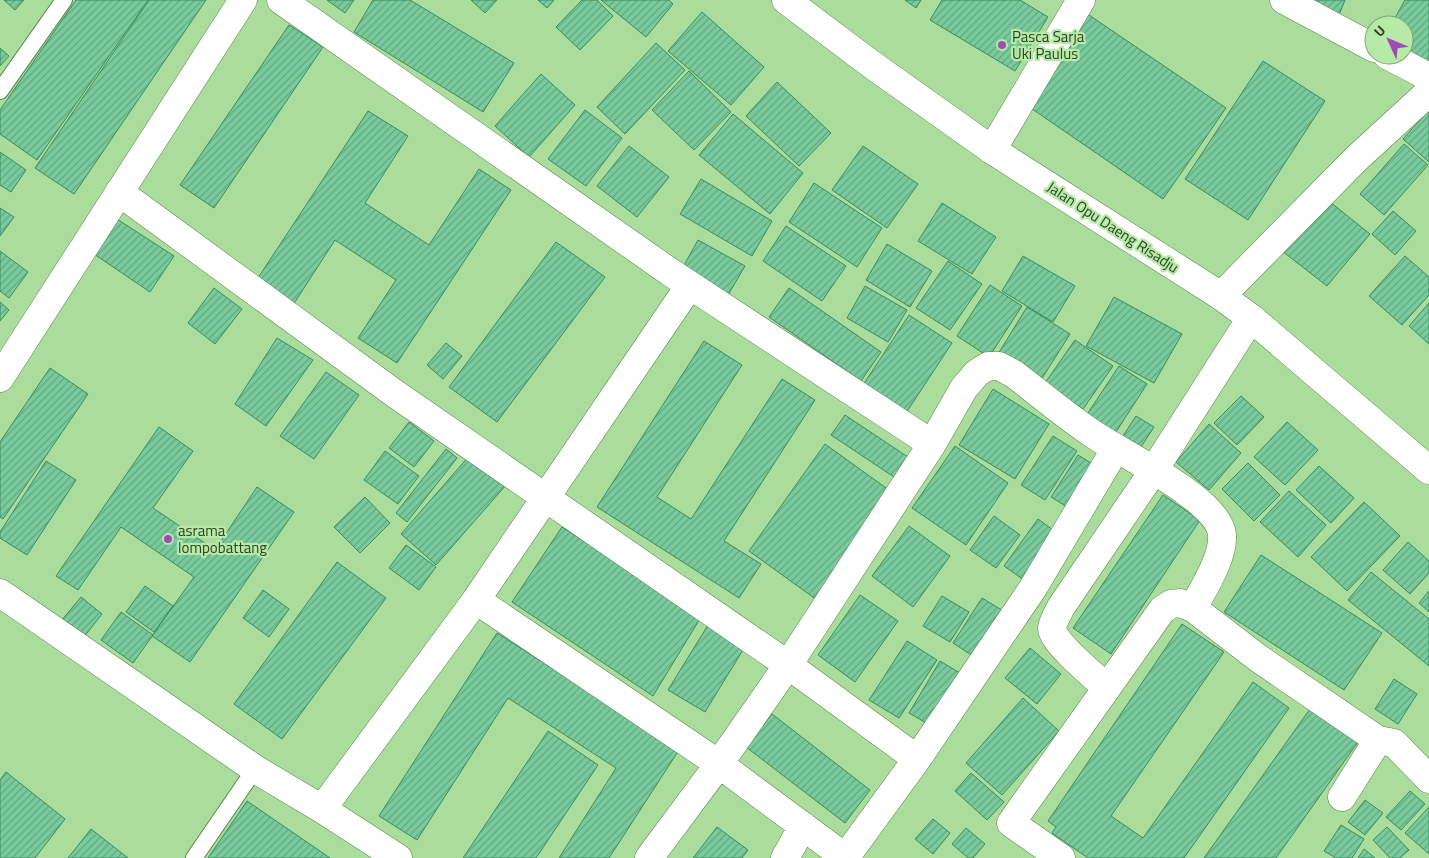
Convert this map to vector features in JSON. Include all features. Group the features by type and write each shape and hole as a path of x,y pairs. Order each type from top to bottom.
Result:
{"street":[{"path":"0,378 243,0"},
{"path":"281,0 690,285 932,444"},
{"name":"Jalan Opu Daeng Risadju","path":"786,0 871,64 992,150 1221,296 1251,318 1429,470"},
{"path":"992,150 1081,0"},
{"path":"1284,0 1364,43"},
{"path":"1406,65 1429,77"},
{"path":"1221,296 1356,159 1429,92"},
{"path":"119,192 394,392 788,665 917,759"},
{"path":"322,809 476,600 690,285"},
{"path":"476,600 720,764 846,858 917,759 1046,597 1133,458 1251,318"},
{"path":"649,858 720,764 788,665 932,444 964,388 977,373 988,366 1000,366 1093,434 1205,505 1218,519 1222,534 1220,554 1193,608"},
{"path":"1106,687 1066,650 1054,636 1046,597 1133,458"},
{"path":"0,594 255,769 398,858"},
{"path":"1061,858 1011,823 1162,610 1171,604 1180,603 1193,608 1258,658 1378,740 1394,744 1429,779"},
{"path":"1342,797 1378,740"},
{"path":"785,858 803,826"}],"lane":[{"path":"0,91 64,0"},
{"path":"194,858 255,769"}],"building":[{"path":"4,0 24,0 15,10"},
{"path":"76,0 148,0 37,160 0,134 0,110"},
{"path":"149,0 206,0 74,194 35,168"},
{"path":"327,0 354,0 345,13"},
{"path":"373,0 410,0 514,63 483,112 354,32"},
{"path":"471,0 497,0 485,13"},
{"path":"538,0 554,0 547,8"},
{"path":"582,0 597,0 613,16 580,50 556,27"},
{"path":"601,0 669,0 673,4 646,37"},
{"path":"905,0 921,0 916,8"},
{"name":"Pasca Sarja Uki Paulus","path":"942,0 1020,0 1048,17 1015,71 930,20"},
{"path":"1290,0 1345,0 1337,20"},
{"path":"1405,0 1429,0 1429,70 1414,61 1414,15 1397,15"},
{"path":"702,12 764,67 731,105 668,51"},
{"path":"1086,13 1226,108 1163,199 1025,104"},
{"path":"289,25 323,47 214,208 180,185"},
{"path":"656,43 685,70 625,134 597,107"},
{"path":"0,48 9,56 0,66"},
{"path":"1263,61 1325,101 1248,220 1185,179"},
{"path":"689,71 731,112 694,150 652,110"},
{"path":"541,74 575,105 529,157 495,126"},
{"path":"777,82 831,133 799,166 746,116"},
{"path":"585,110 622,138 586,186 548,159"},
{"path":"1429,110 1429,162 1403,139"},
{"path":"368,111 408,136 365,203 429,245 479,169 511,190 397,363 358,338 396,280 335,240 293,305 256,281"},
{"path":"733,114 803,173 770,214 699,155"},
{"path":"1404,144 1428,165 1384,215 1360,194"},
{"path":"629,146 669,177 637,217 597,186"},
{"path":"863,146 918,184 887,228 832,190"},
{"path":"0,152 26,170 11,192 0,185"},
{"path":"701,179 772,221 752,256 680,214"},
{"path":"814,183 882,228 857,267 789,222"},
{"path":"1325,198 1370,234 1327,286 1282,251"},
{"path":"942,203 996,237 972,274 918,241"},
{"path":"0,208 14,217 0,236"},
{"path":"1393,211 1416,231 1395,255 1372,234"},
{"path":"117,219 174,256 150,292 94,254"},
{"path":"786,226 846,266 822,301 763,261"},
{"path":"698,240 745,266 728,295 682,269"},
{"path":"556,242 605,277 497,422 449,387"},
{"path":"887,244 932,271 910,307 866,280"},
{"path":"0,251 28,272 9,298 0,291"},
{"path":"1023,256 1075,286 1053,322 1002,291"},
{"path":"1405,256 1429,277 1429,295 1402,325 1369,296"},
{"path":"948,261 982,284 950,330 916,308"},
{"path":"990,285 1022,306 989,357 957,336"},
{"path":"865,286 907,310 888,342 847,318"},
{"path":"214,288 242,309 215,344 188,323"},
{"path":"789,288 881,352 861,381 769,317"},
{"path":"1114,297 1182,334 1154,383 1086,346"},
{"path":"0,302 9,310 0,321"},
{"path":"1429,303 1429,344 1409,326"},
{"path":"1027,307 1070,334 1041,380 998,354"},
{"path":"909,315 952,343 904,416 861,388"},
{"path":"277,338 313,360 266,426 235,404"},
{"path":"1075,340 1113,366 1083,409 1045,383"},
{"path":"704,341 742,365 657,497 691,519 782,379 815,400 724,541 761,564 739,598 597,507"},
{"path":"446,343 462,356 443,379 427,365"},
{"path":"1119,366 1147,384 1114,435 1086,416"},
{"path":"50,368 88,394 3,519 0,517 0,442"},
{"path":"326,372 359,395 314,459 280,436"},
{"path":"993,389 1049,424 1015,479 959,445"},
{"path":"1241,396 1264,417 1237,445 1214,423"},
{"path":"845,415 908,457 894,477 831,435"},
{"path":"1136,416 1154,427 1139,450 1121,439"},
{"path":"409,422 434,441 414,467 389,448"},
{"path":"1287,422 1318,450 1285,485 1254,457"},
{"path":"1209,424 1241,453 1209,490 1176,462"},
{"name":"asrama lompobattang","path":"159,427 193,451 153,508 215,550 257,487 294,512 190,662 152,636 194,577 121,527 78,590 56,576"},
{"path":"1053,436 1077,451 1045,500 1021,485"},
{"path":"825,444 893,493 817,600 749,551"},
{"path":"955,446 1008,483 966,545 912,508"},
{"path":"446,449 457,458 407,522 396,513"},
{"path":"385,451 419,476 398,504 364,480"},
{"path":"470,455 506,485 436,565 401,534"},
{"path":"1078,455 1099,468 1072,510 1051,497"},
{"path":"46,461 76,480 27,555 0,538 0,532"},
{"path":"1248,463 1280,495 1254,521 1222,489"},
{"path":"1319,466 1354,498 1331,523 1296,490"},
{"path":"1289,491 1326,525 1298,557 1260,522"},
{"path":"1163,495 1200,520 1111,654 1073,628"},
{"path":"365,497 390,523 360,553 334,527"},
{"path":"1364,502 1400,536 1347,591 1311,557"},
{"path":"994,516 1020,535 996,568 970,550"},
{"path":"1038,519 1057,533 1024,580 1004,566"},
{"path":"909,526 950,556 913,607 872,576"},
{"path":"562,527 701,617 653,696 512,602"},
{"path":"1408,542 1429,561 1429,573 1410,594 1383,570"},
{"path":"406,545 436,567 419,590 389,568"},
{"path":"1261,555 1382,633 1344,690 1224,612"},
{"path":"337,562 386,598 282,739 234,704"},
{"path":"1371,572 1429,619 1429,666 1348,600"},
{"path":"145,586 173,606 154,632 126,612"},
{"path":"263,590 289,609 269,637 243,618"},
{"path":"1429,591 1429,612 1419,603"},
{"path":"860,595 898,621 855,682 818,655"},
{"path":"942,596 969,612 950,642 923,626"},
{"path":"81,597 102,614 83,638 61,621"},
{"path":"982,598 1005,612 976,658 953,643"},
{"path":"121,612 153,635 133,663 101,640"},
{"path":"713,617 749,640 705,712 668,690"},
{"path":"1182,624 1224,652 1111,816 1143,838 1253,682 1289,708 1184,858 1088,858 1052,833 1056,827 1048,821"},
{"path":"497,633 679,750 609,858 559,858 616,768 508,698 417,840 379,816"},
{"path":"907,641 937,660 899,718 869,700"},
{"path":"1030,648 1061,674 1037,704 1005,678"},
{"path":"940,661 965,676 935,728 909,713"},
{"path":"1394,679 1417,694 1398,724 1375,709"},
{"path":"1023,698 1059,731 1002,795 966,763"},
{"path":"1310,709 1358,742 1276,858 1204,858"},
{"path":"772,714 870,790 845,823 746,747"},
{"path":"548,731 598,765 536,858 463,858"},
{"path":"6,772 65,819 35,858 0,858 0,780"},
{"path":"971,773 1004,802 987,820 955,791"},
{"path":"1410,791 1425,804 1401,830 1386,817"},
{"path":"1365,800 1383,813 1365,835 1348,822"},
{"path":"247,801 330,858 208,858"},
{"path":"1429,807 1429,854 1405,833"},
{"path":"933,819 950,833 933,854 915,839"},
{"path":"1341,825 1364,839 1352,858 1336,858 1324,851"},
{"path":"717,827 748,850 742,858 693,858"},
{"path":"1387,827 1409,850 1400,858 1390,858 1373,840"},
{"path":"966,828 985,844 973,858 968,858 952,844"},
{"path":"91,829 128,858 68,858"},
{"path":"1364,849 1375,858 1358,858"}],"place":[{"name":"Pasca Sarja Uki Paulus","path":"1002,45"},
{"name":"asrama lompobattang","path":"168,539"}]}
